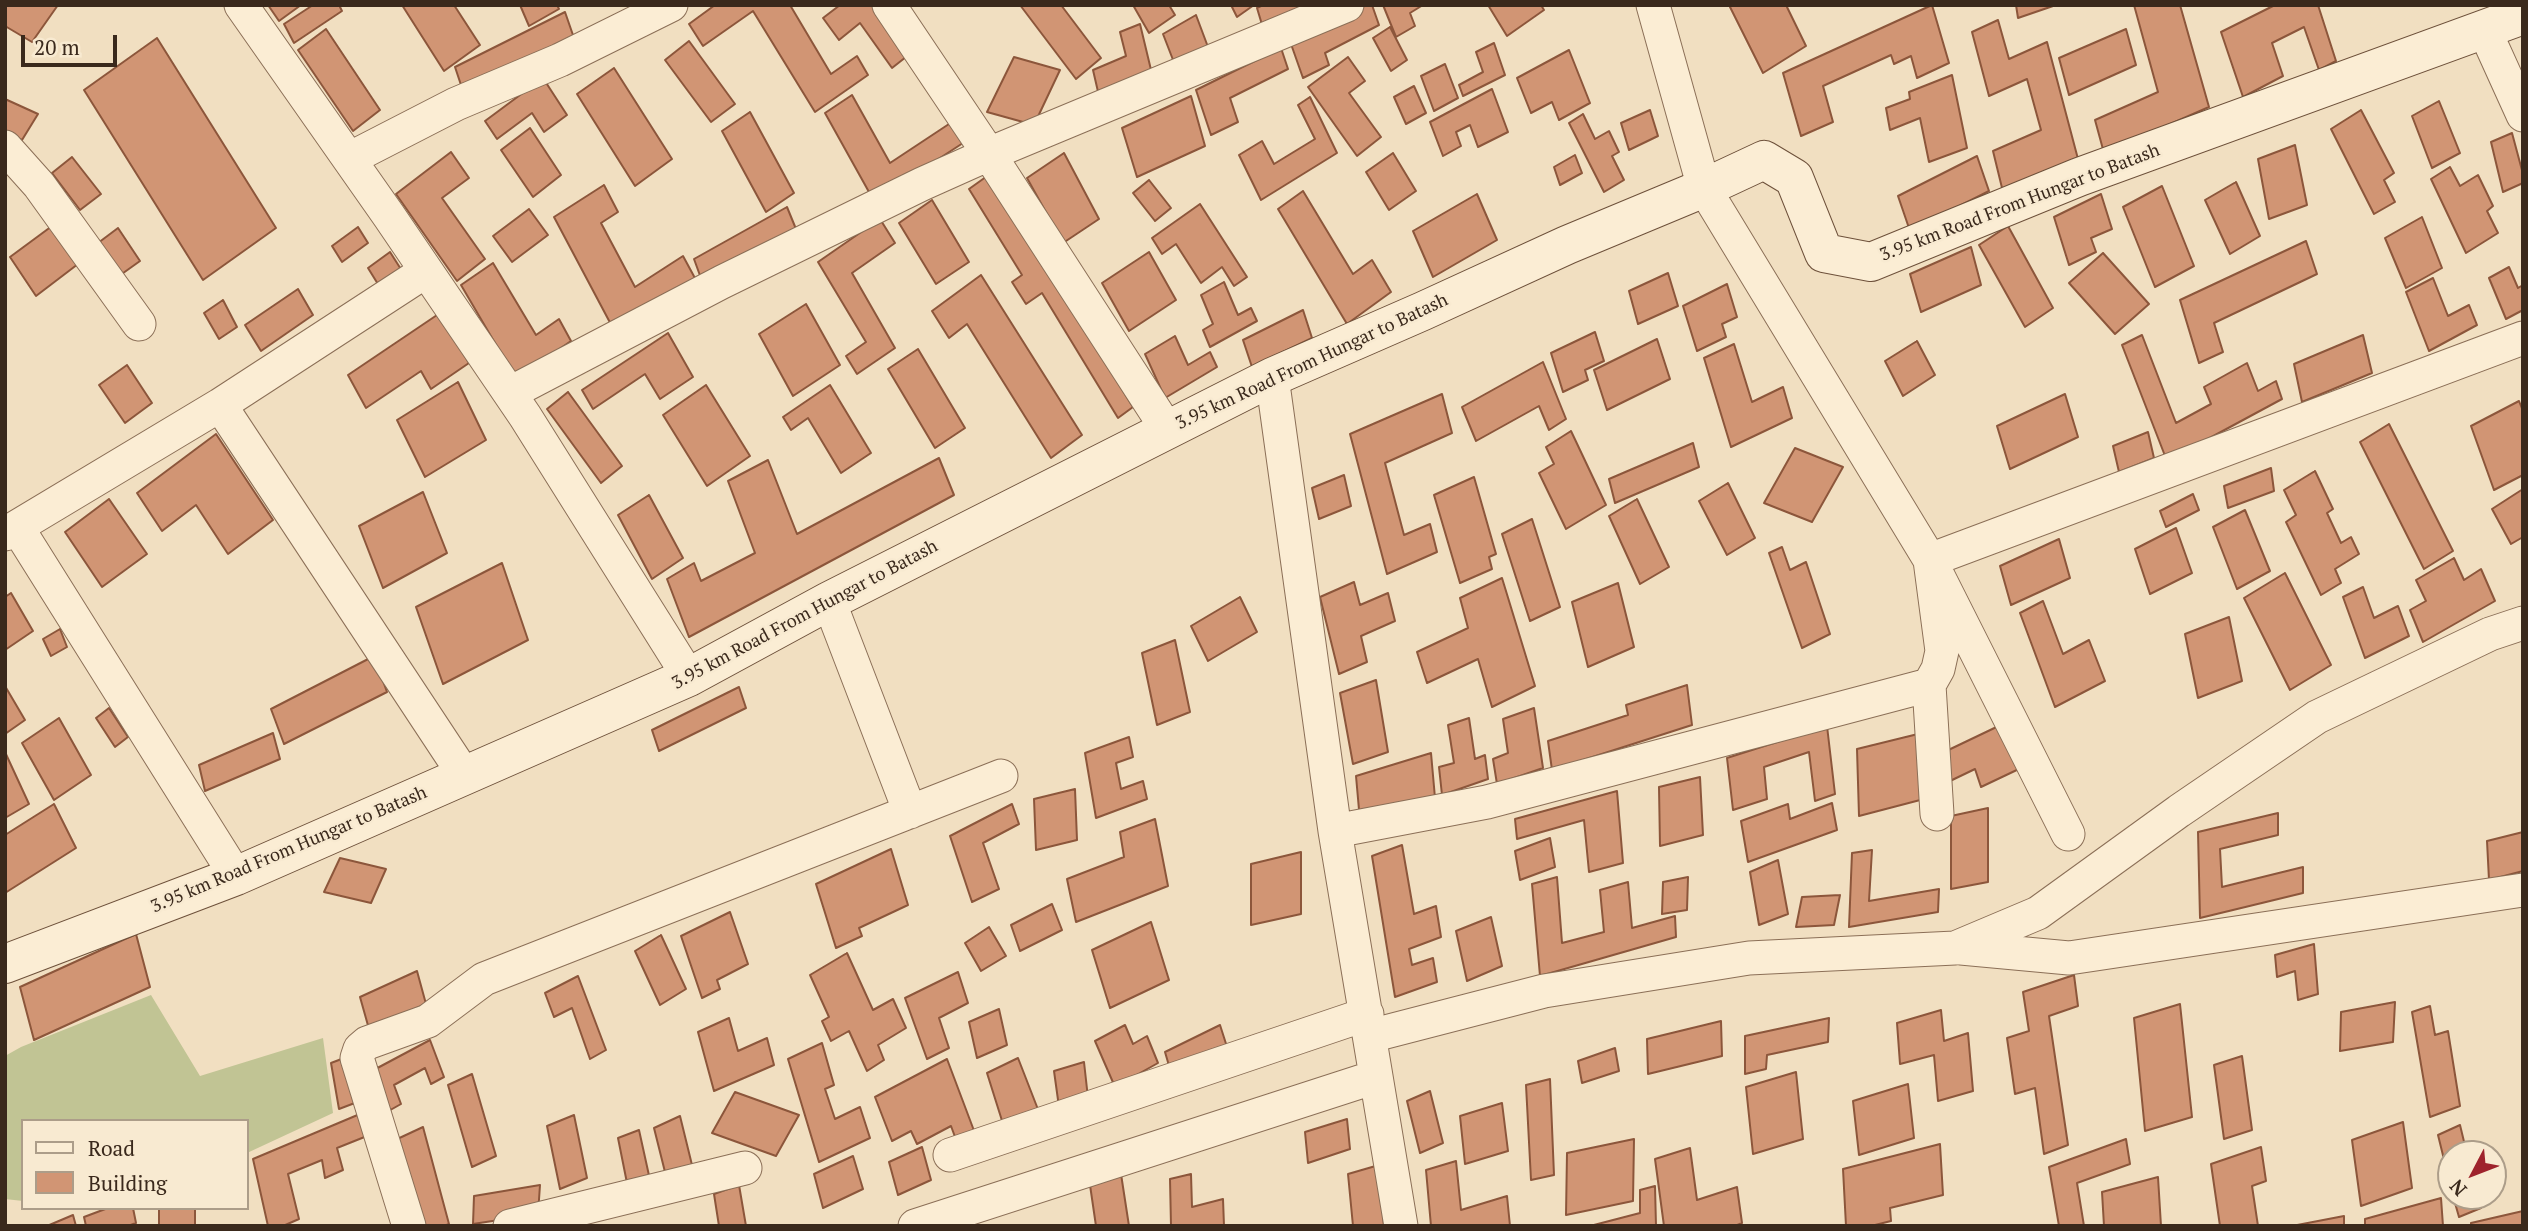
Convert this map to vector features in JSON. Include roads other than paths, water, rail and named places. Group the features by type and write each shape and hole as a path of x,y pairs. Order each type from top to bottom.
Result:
{"street":[{"path":"241,5 510,394 689,677"},
{"path":"349,159 456,104 561,60 671,5"},
{"path":"889,5 1167,429"},
{"path":"510,394 722,282 989,154 1348,5"},
{"path":"1653,5 1704,188 1930,560 2068,834"},
{"name":"3.95 km Road From Hungar to Batash","path":"5,964 236,876 689,677 829,601 1272,377 1764,160 1794,178 1824,253 1871,262 2080,177 2523,15"},
{"path":"2484,29 2523,115"},
{"path":"5,147 39,185 139,324"},
{"path":"236,876 11,531 220,405 426,271"},
{"path":"1930,560 2523,338"},
{"path":"1272,377 1335,831 1401,1226"},
{"path":"220,405 465,776"},
{"path":"1930,560 1942,651 1930,685 1937,814"},
{"path":"829,601 910,811"},
{"path":"1955,948 2038,913 2179,811 2316,717 2490,634 2523,623"},
{"path":"1335,831 1487,802 1930,685"},
{"path":"409,1226 357,1058 360,1049 367,1043 428,1021 484,979 1001,776"},
{"path":"950,1155 1368,1025 1544,990 1749,958 1955,948 2069,958 2523,890"},
{"path":"915,1226 1375,1077"},
{"path":"510,1226 745,1168"}]}
